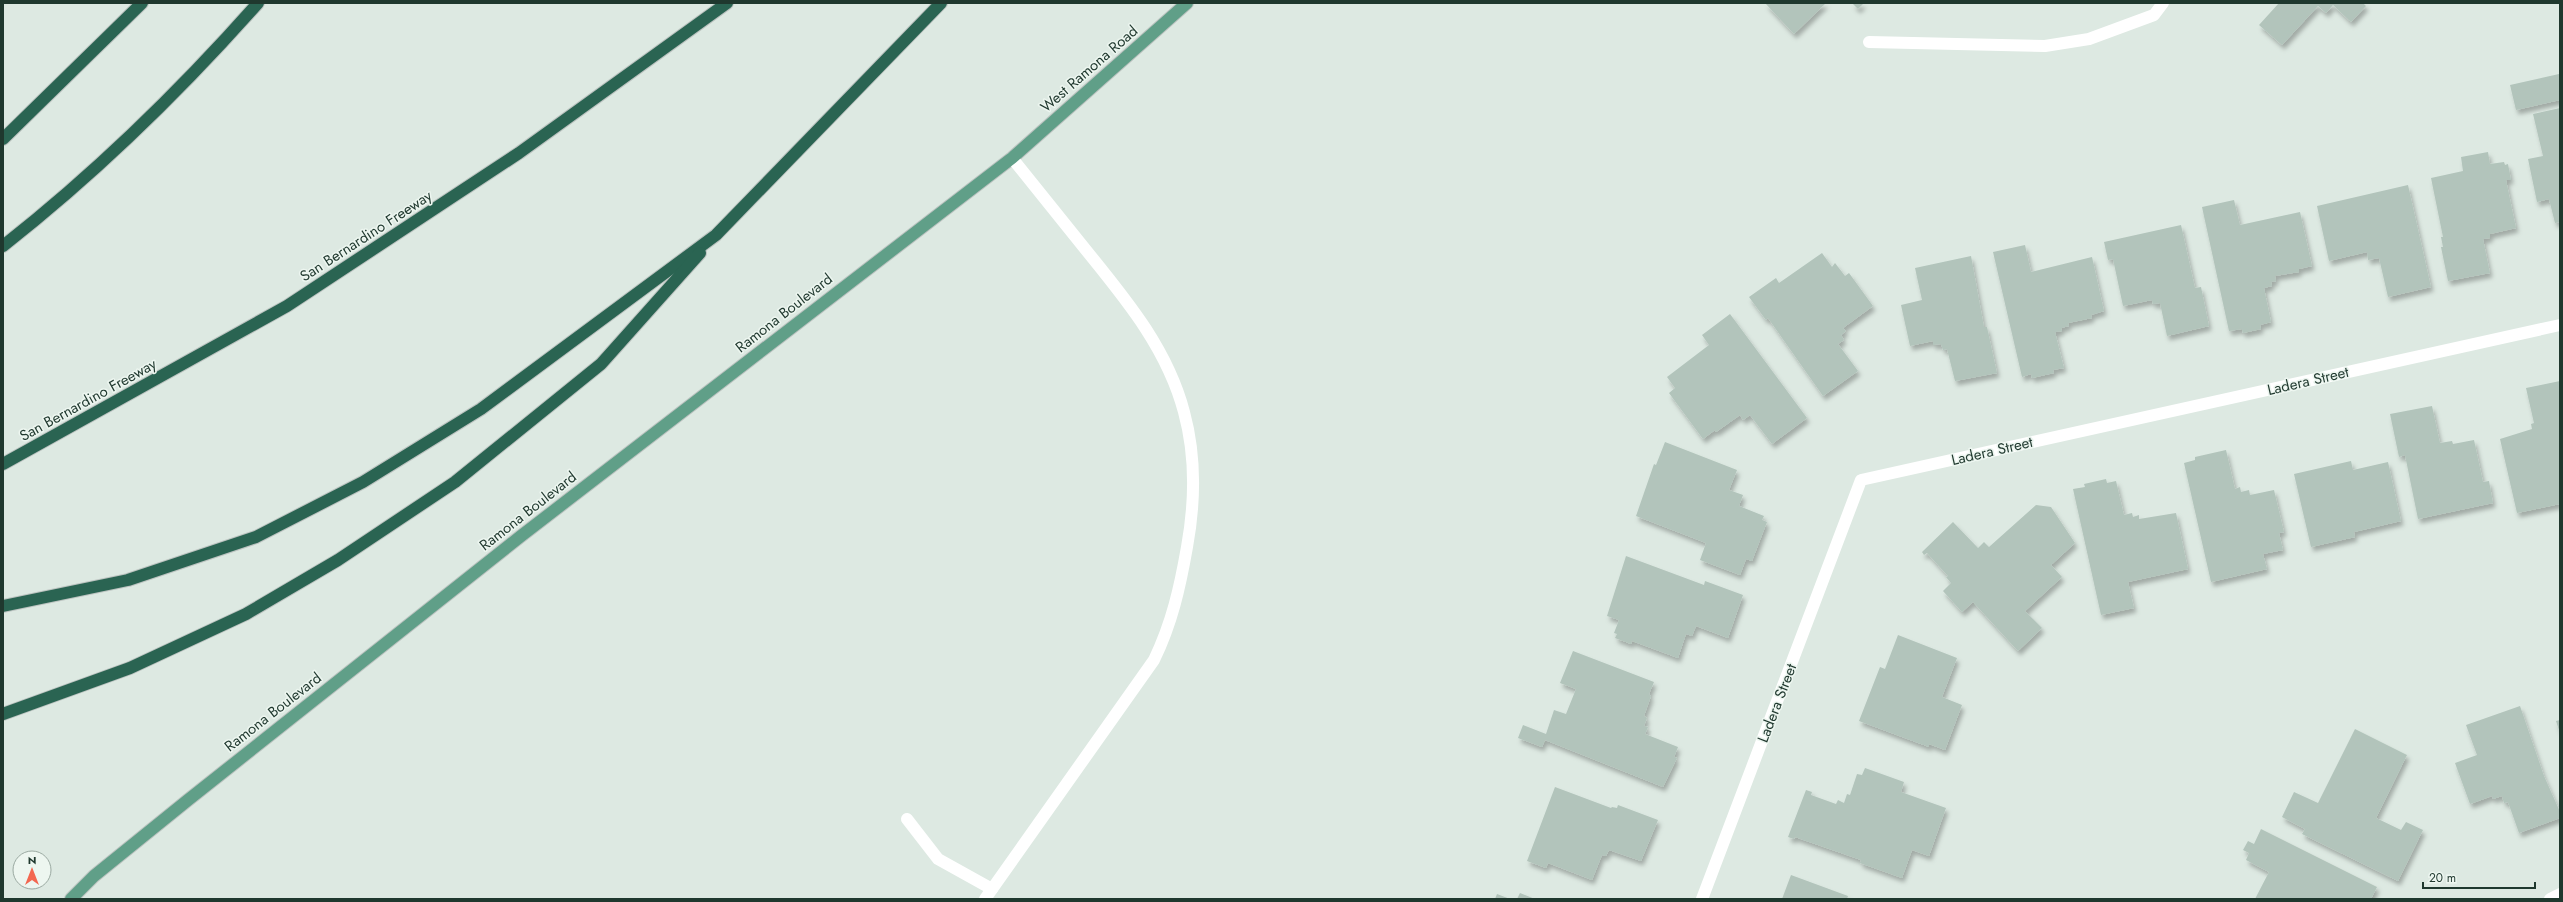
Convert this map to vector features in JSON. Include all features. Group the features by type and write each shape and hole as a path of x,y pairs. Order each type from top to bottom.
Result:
{"highway":[{"path":"3,139 142,3"},
{"path":"3,246 49,210 133,134 213,54 258,3"},
{"name":"San Bernardino Freeway","path":"3,464 178,369 300,298 519,153 726,3"},
{"path":"3,714 130,668 246,614 338,560 454,482 601,364 716,235 941,3"},
{"path":"3,606 128,580 256,537 363,482 482,409 716,235"}],"main road":[{"name":"West Ramona Road","path":"1012,158 1187,3"},
{"name":"Ramona Boulevard","path":"71,899 94,876 158,824 521,536 1012,158"}],"street":[{"path":"1869,42 2045,46 2090,39 2154,15 2163,3"},
{"path":"985,899 1154,660 1168,631 1179,594 1193,516 1193,475 1184,412 1162,355 1126,300 1012,158"},
{"name":"Ladera Street","path":"1702,899 1861,480 2560,325"},
{"path":"907,819 938,859 992,889"},
{"path":"2550,899 2560,894"}],"building":[{"path":"1765,3 1826,3 1794,34"},
{"path":"1852,3 1864,3 1858,9"},
{"path":"2279,3 2363,3 2366,6 2351,22 2333,5 2326,13 2318,6 2282,45 2259,25"},
{"path":"2559,74 2560,100 2516,110 2510,85"},
{"path":"2560,108 2560,222 2555,223 2549,199 2537,202 2528,159 2543,156 2533,114"},
{"path":"2488,152 2490,164 2504,162 2505,165 2508,164 2511,180 2506,180 2516,228 2490,234 2490,238 2483,239 2490,273 2448,281 2441,247 2443,247 2441,237 2443,237 2431,178 2463,171 2461,157"},
{"path":"2408,185 2431,287 2388,297 2379,258 2368,260 2367,252 2329,261 2317,206"},
{"path":"2234,200 2240,225 2300,212 2312,266 2299,269 2299,272 2275,276 2276,281 2271,282 2272,286 2264,288 2271,322 2260,325 2261,329 2243,333 2242,329 2229,331 2202,207"},
{"path":"2181,225 2195,288 2201,287 2209,326 2167,336 2160,303 2153,304 2152,300 2123,306 2113,259 2108,260 2104,242"},
{"path":"2025,245 2031,272 2092,257 2104,311 2091,315 2092,318 2068,323 2069,326 2061,328 2062,331 2055,332 2064,368 2053,370 2054,373 2032,378 2031,374 2022,377 1993,252"},
{"path":"1822,253 1832,267 1835,263 1845,276 1849,273 1873,306 1843,328 1846,331 1841,335 1844,340 1838,344 1858,371 1823,396 1768,318 1766,320 1749,297 1776,278 1779,283"},
{"path":"1971,256 1984,327 1987,327 1997,373 1955,381 1947,349 1943,350 1941,344 1933,345 1933,341 1910,346 1901,305 1922,300 1915,268"},
{"path":"1730,314 1807,418 1772,444 1750,415 1743,420 1740,415 1716,432 1715,430 1703,439 1669,393 1675,388 1667,377 1709,345 1702,335"},
{"path":"2560,381 2560,504 2517,513 2500,439 2532,429 2531,424 2534,423 2526,388"},
{"path":"2432,406 2440,443 2452,441 2453,444 2474,440 2483,482 2489,481 2493,503 2418,519 2405,455 2399,457 2390,414"},
{"path":"1665,442 1737,470 1729,490 1743,495 1739,506 1764,516 1762,520 1767,522 1752,561 1746,559 1740,575 1700,560 1706,543 1636,516 1654,464 1656,465"},
{"path":"2226,450 2235,489 2240,487 2241,492 2249,490 2250,495 2274,490 2284,532 2279,533 2283,550 2263,554 2267,569 2211,582 2184,463 2195,460 2195,457"},
{"path":"2351,461 2353,470 2388,462 2401,521 2354,532 2355,537 2311,547 2294,474"},
{"path":"2106,479 2107,483 2116,481 2124,515 2132,513 2133,517 2139,515 2139,519 2176,513 2188,569 2128,582 2134,608 2101,615 2073,489 2085,487 2084,484"},
{"path":"2036,505 2051,507 2075,543 2051,565 2062,577 2025,611 2042,628 2018,651 1973,602 1962,612 1943,591 1951,583 1946,577 1948,576 1927,553 1924,555 1922,552 1953,522 1978,548 1984,542 1989,547"},
{"path":"1626,556 1704,585 1705,581 1743,595 1728,638 1696,626 1692,636 1686,634 1678,658 1632,641 1631,644 1615,638 1617,634 1614,633 1619,620 1607,616"},
{"path":"1898,635 1957,658 1942,697 1962,705 1945,750 1929,744 1929,747 1859,721 1880,667 1885,669"},
{"path":"1573,651 1654,682 1649,694 1651,696 1644,716 1647,718 1644,726 1648,727 1645,734 1678,747 1674,757 1677,758 1663,787 1545,740 1542,747 1518,738 1523,725 1546,734 1554,710 1566,714 1576,689 1560,683"},
{"path":"2520,706 2544,776 2560,812 2560,818 2519,833 2508,802 2504,803 2502,796 2493,799 2492,796 2470,804 2455,763 2477,755 2466,725"},
{"path":"2560,720 2560,733 2556,721"},
{"path":"2355,729 2407,755 2376,818 2401,830 2406,822 2423,830 2398,881 2302,834 2305,829 2282,817 2294,792 2318,803"},
{"path":"1865,768 1904,782 1901,792 1946,808 1929,856 1912,850 1902,878 1860,863 1861,860 1795,837 1794,839 1788,837 1806,790 1812,792 1811,795 1836,804 1838,800 1844,803 1847,794 1850,795 1857,774 1862,775"},
{"path":"1555,787 1611,808 1617,808 1618,805 1658,820 1641,861 1609,850 1606,856 1602,855 1592,880 1548,863 1546,868 1527,861"},
{"path":"2261,829 2377,887 2371,899 2255,899 2269,872 2246,860 2249,853 2243,850 2248,841 2254,844"},
{"path":"1791,875 1848,896 1847,899 1782,899"},
{"path":"1520,893 1535,899 1517,899"},
{"path":"1497,894 1510,899 1495,899"}]}
